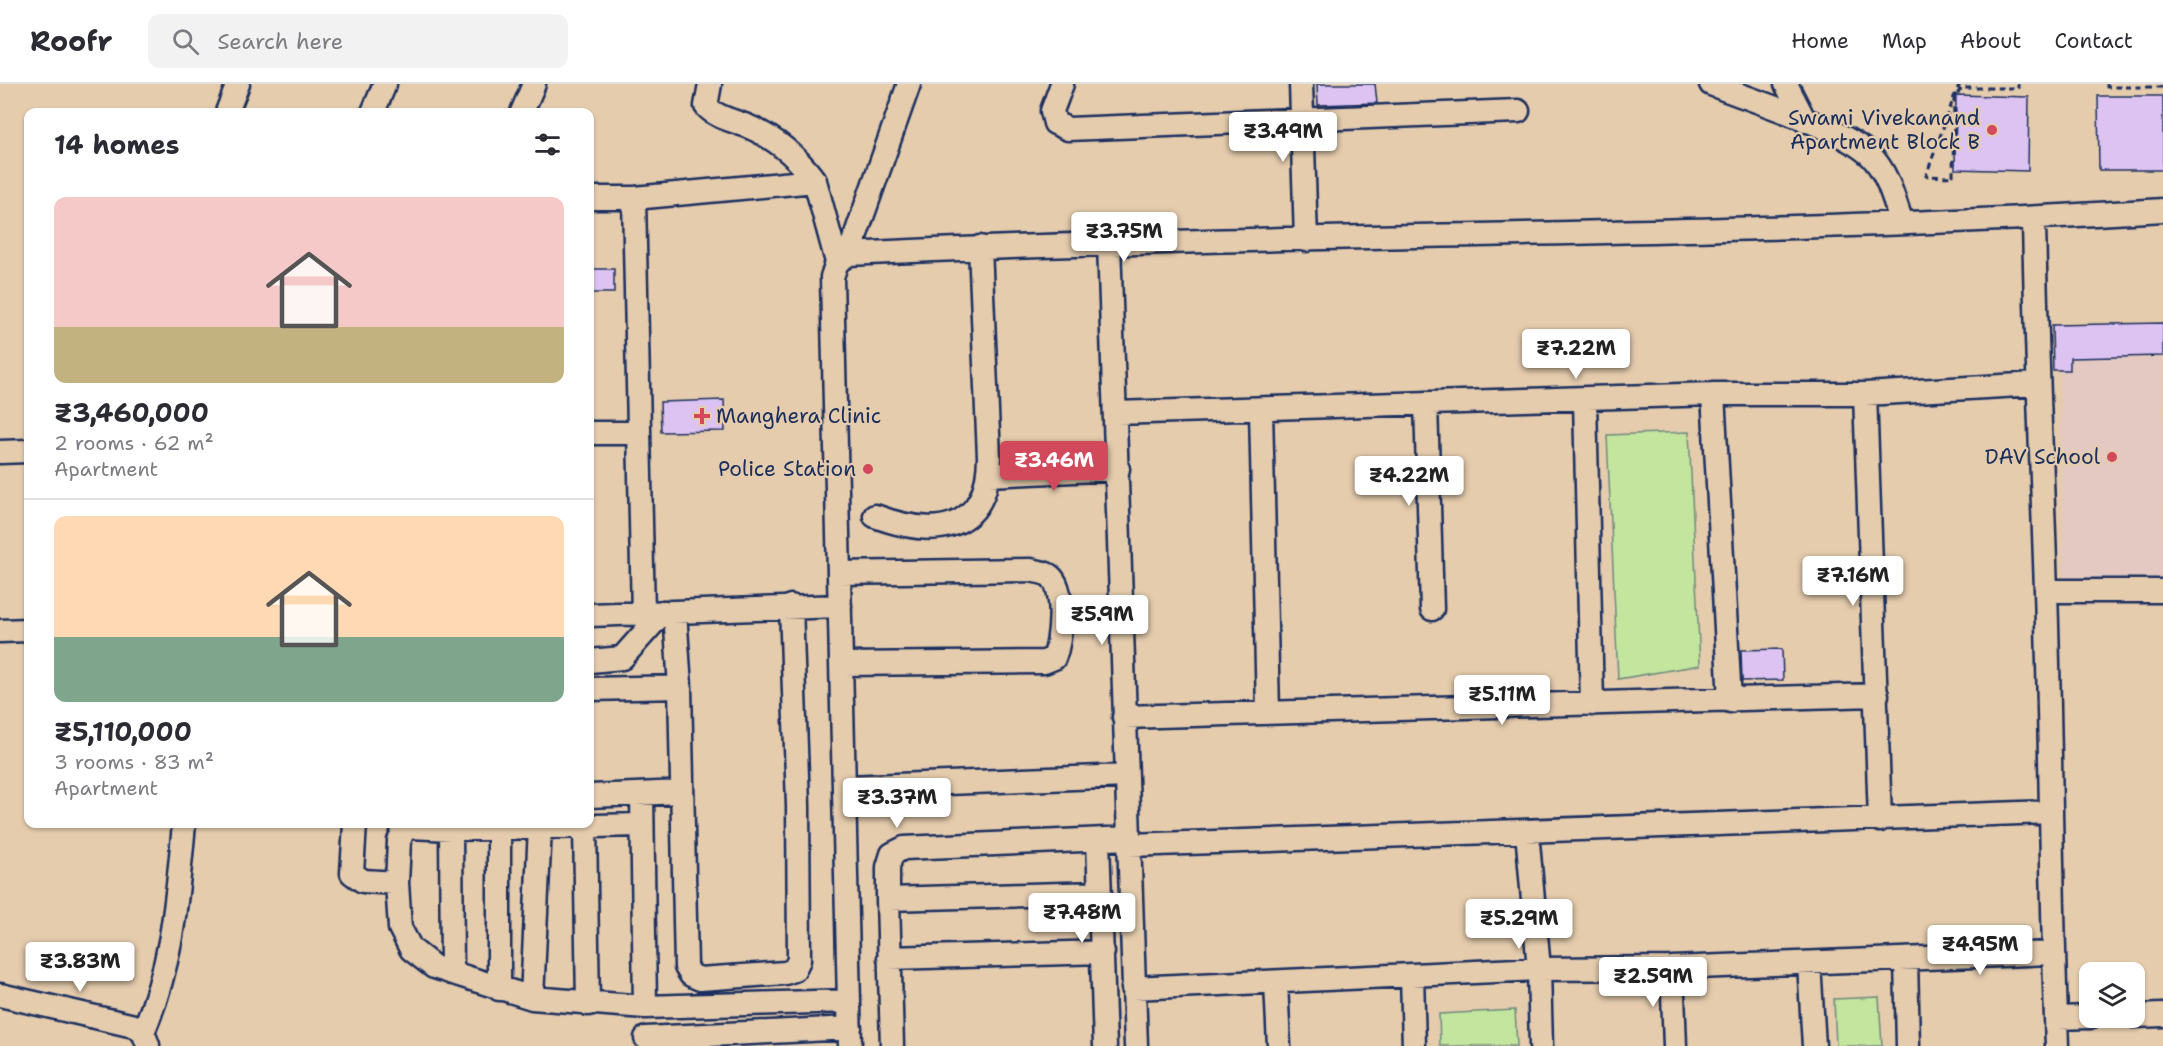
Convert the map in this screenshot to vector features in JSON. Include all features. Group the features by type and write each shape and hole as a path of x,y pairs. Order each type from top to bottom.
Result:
{"street":[{"path":"229,108 238,84"},
{"path":"375,108 385,84"},
{"path":"524,108 534,84"},
{"path":"710,84 706,106 713,114 748,126 774,140 798,158 815,181 843,258"},
{"path":"646,1038 850,1037 832,277 843,258 909,84"},
{"path":"1062,84 1052,111 1055,123 1068,129 1518,111"},
{"path":"1301,84 1306,240"},
{"path":"1711,84 1842,136 1871,156 1889,184 1902,223"},
{"path":"1734,93 1762,84"},
{"path":"1786,84 1805,122"},
{"path":"594,198 634,198 815,181"},
{"path":"634,198 639,433 660,612 680,687 686,967 691,975 700,979 785,973 794,970 799,960 798,805 791,606"},
{"path":"843,258 980,247 2034,219 2163,210"},
{"path":"2034,219 2037,384 2046,591 2052,953 2057,1046"},
{"path":"1109,243 1136,1046"},
{"path":"874,516 900,525 924,529 952,524 972,514 984,494 988,475 980,247"},
{"path":"1116,413 1585,400 1713,394 1865,394 2037,384"},
{"path":"1713,394 1730,700"},
{"path":"1865,394 1880,820"},
{"path":"1585,400 1592,704"},
{"path":"1426,403 1432,609"},
{"path":"1261,410 1268,712"},
{"path":"594,434 639,433"},
{"path":"0,452 24,451"},
{"path":"988,475 1118,470"},
{"path":"838,573 1031,570 1049,575 1058,585 1060,602 1059,647 1054,658 1044,662 841,664"},
{"path":"2046,591 2163,591"},
{"path":"594,615 840,606"},
{"path":"594,662 622,658 660,612"},
{"path":"0,631 24,630"},
{"path":"594,689 680,687"},
{"path":"1124,717 1877,695"},
{"path":"845,787 1127,776"},
{"path":"594,796 681,792"},
{"path":"642,794 645,1007"},
{"path":"892,1046 888,867 892,854 904,848 1098,840 1129,842 1880,820 2051,812"},
{"path":"594,826 642,825"},
{"path":"146,1039 163,982 170,948 184,828"},
{"path":"355,828 352,873 363,881 397,883"},
{"path":"409,828 403,832 399,841 397,883 400,928 411,950 434,967 532,998 588,1004 645,1007 849,1001"},
{"path":"430,828 499,828 499,989"},
{"path":"532,998 540,828"},
{"path":"585,828 588,1004"},
{"path":"451,829 452,973"},
{"path":"1527,831 1539,969 1541,1046"},
{"path":"1098,840 1106,1046"},
{"path":"888,899 1100,893"},
{"path":"889,958 1103,952"},
{"path":"1133,988 1539,969 1672,968 2052,953"},
{"path":"1906,959 1908,1046"},
{"path":"1809,963 1814,1046"},
{"path":"1672,968 1675,1046"},
{"path":"1412,976 1414,1046"},
{"path":"1276,983 1279,1046"},
{"path":"0,995 134,1026 146,1039"},
{"path":"2145,1016 2163,1015"},
{"path":"2056,1018 2079,1017"}],"path":[{"path":"1960,84 1954,97 1926,176 1953,177 1954,97 1962,88 2018,88 2018,84"},
{"path":"2107,84 2107,87 2163,87"}],"shaded area":[{"name":"DAV School","path":"2163,333 2163,580 2064,582 2059,334"}],"green space":[{"path":"1689,432 1700,665 1618,679 1607,435"},
{"path":"1879,997 1882,1046 1836,1046 1834,999"},
{"path":"1515,1010 1517,1046 1440,1046 1439,1014"}],"building":[{"path":"1317,84 1375,84 1377,103 1318,105"},
{"name":"Swami Vivekanand Apartment Block B","path":"1956,95 2029,97 2028,171 1955,169"},
{"path":"2098,96 2163,96 2163,170 2099,170"},
{"path":"594,269 614,269 614,293 594,293"},
{"path":"2163,323 2163,356 2070,358 2070,370 2053,370 2052,325"},
{"path":"724,400 725,431 661,432 660,402"},
{"path":"1782,649 1783,680 1742,681 1741,650"}],"place":[{"name":"Swami Vivekanand Apartment Block B","path":"1992,130"},
{"name":"Manghera Clinic","path":"702,416"},
{"name":"DAV School","path":"2112,457"},
{"name":"Police Station","path":"868,469"}]}
